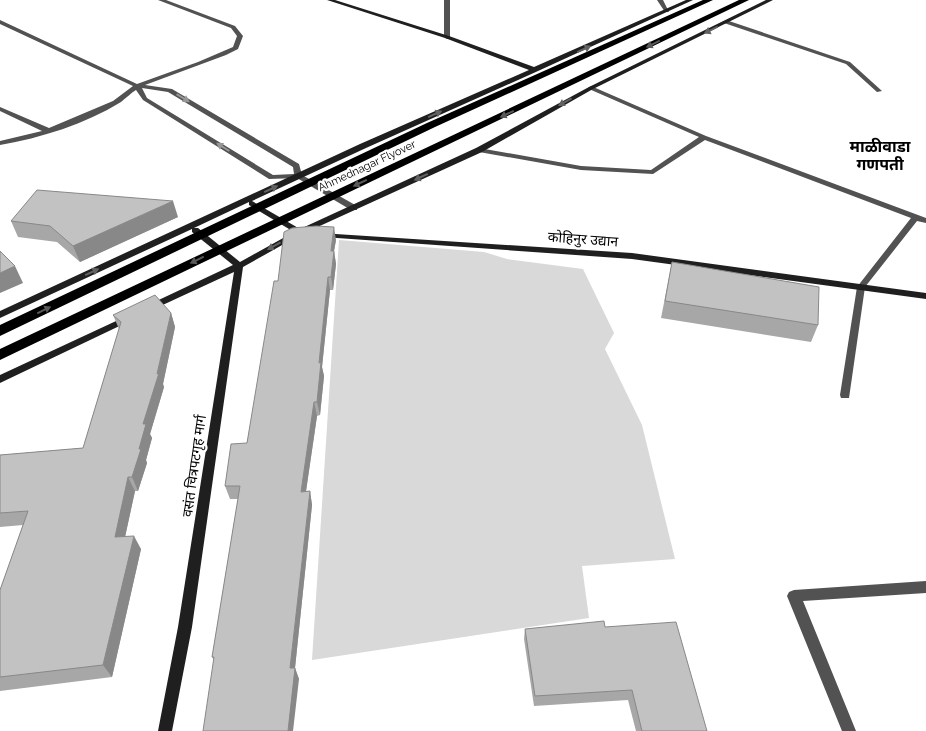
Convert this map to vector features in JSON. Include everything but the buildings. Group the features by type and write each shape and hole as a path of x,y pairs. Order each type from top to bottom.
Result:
{"highway":[{"name":"Ahmednagar Flyover","path":"0,331 422,130 709,0"},
{"name":"Ahmednagar Flyover","path":"0,355 745,0"}],"street":[{"path":"0,143 20,140 82,118 118,101 137,86 219,57 236,48 240,36 233,27 161,0"},
{"path":"330,0 447,37 536,70"},
{"path":"447,0 447,37"},
{"path":"660,0 667,11"},
{"path":"0,315 298,176 690,0"},
{"path":"142,312 239,266 298,233 479,150 591,88 770,0"},
{"path":"726,22 848,64 879,91"},
{"path":"2,24 137,86 170,90 296,166 298,176"},
{"path":"137,86 145,99 272,177 298,176 354,208"},
{"path":"591,88 704,137 922,219 861,287 845,395"},
{"path":"0,108 47,130"},
{"path":"479,150 581,168 653,172 704,137"},
{"name":"कोहिनुर उद्यान","path":"247,200 298,233 632,256 926,296"},
{"path":"190,226 239,266"},
{"name":"वसंत चित्रपटगृह मार्ग","path":"165,731 185,627 239,266"},
{"path":"0,379 133,316"},
{"path":"849,731 794,596 926,587"}],"shaded area":[{"path":"339,240 484,252 507,259 583,269 614,333 605,349 642,425 675,559 582,566 589,618 312,660"}],"district":[{"name":"माळीवाडा गणपती","path":"880,155"}]}
